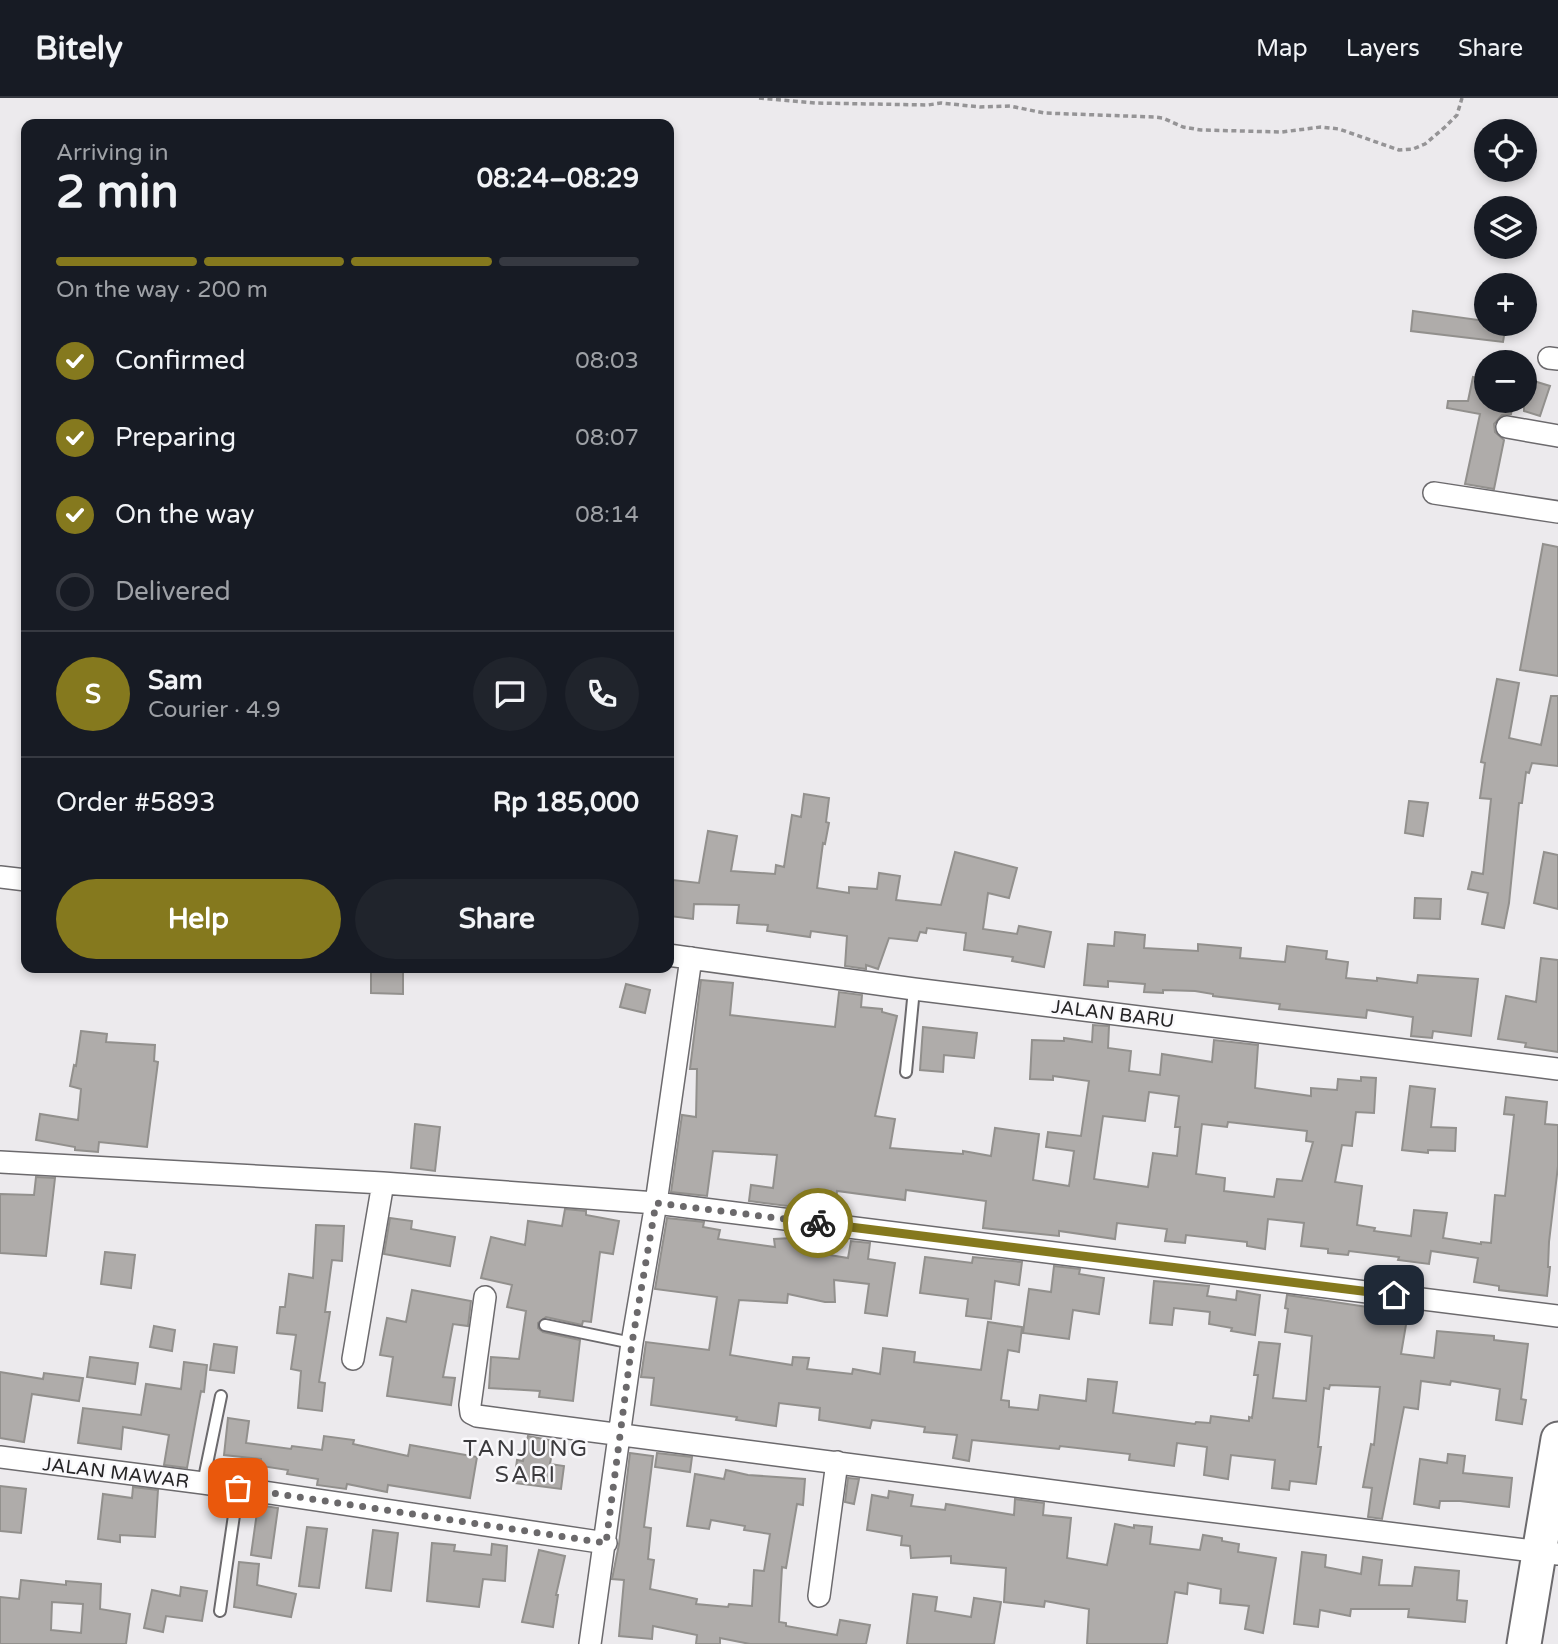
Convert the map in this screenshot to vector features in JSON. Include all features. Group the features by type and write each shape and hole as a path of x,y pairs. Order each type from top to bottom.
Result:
{"main road":[{"path":"1524,1644 1549,1552 1558,1439"}],"street":[{"path":"1507,427 1558,436"},
{"path":"1434,493 1558,512"},
{"path":"0,877 21,879"},
{"name":"JALAN BARU","path":"674,957 1558,1069"},
{"path":"590,1644 632,1343 656,1203 691,958"},
{"path":"0,1162 383,1183 656,1203 1558,1315"},
{"path":"353,1359 383,1183"},
{"path":"485,1297 470,1405 471,1413 477,1416 1145,1503 1549,1552"},
{"name":"JALAN MAWAR","path":"0,1457 203,1483 606,1543"},
{"path":"818,1596 837,1462"}],"lane":[{"path":"906,1072 914,989"},
{"path":"545,1325 632,1343"},
{"path":"203,1483 221,1396"},
{"path":"220,1611 238,1488"}],"path":[{"path":"759,98 816,103 1010,106 1044,113 1163,118 1183,127 1201,130 1282,132 1321,127 1339,128 1399,150 1413,149 1424,144 1446,127 1457,116 1462,98"}],"building":[{"path":"1413,311 1474,319 1474,336 1504,336 1503,342 1411,331"},
{"path":"1474,377 1474,413 1447,408 1448,401 1468,401"},
{"path":"1537,382 1550,386 1540,416 1530,413 1537,413"},
{"path":"1474,413 1511,413 1502,415 1494,424 1495,432 1504,440 1494,489 1465,484 1480,414"},
{"path":"1543,544 1558,547 1558,676 1520,670"},
{"path":"1497,679 1519,683 1509,738 1541,745 1551,696 1558,696 1558,766 1532,763 1529,773 1526,772 1522,803 1519,803 1504,928 1482,924 1488,893 1468,889 1472,872 1483,874 1491,799 1480,798 1485,763 1481,762"},
{"path":"804,794 829,798 826,822 829,823 825,844 823,843 817,888 849,893 849,887 877,889 879,873 900,876 896,900 941,905 955,852 1017,868 1009,898 988,893 983,929 1017,934 1019,926 1051,932 1044,967 1012,961 1013,957 964,950 966,933 927,928 926,933 920,932 917,941 889,938 878,969 866,965 866,969 845,966 847,936 811,931 810,937 767,931 768,925 737,923 739,905 694,904 693,919 674,917 674,880 699,883 708,831 737,836 731,871 775,874 776,865 784,867 792,815 801,817"},
{"path":"1409,801 1428,803 1423,836 1405,833"},
{"path":"1544,852 1558,855 1558,909 1534,903"},
{"path":"1415,898 1441,899 1440,919 1414,918"},
{"path":"1115,932 1145,935 1144,948 1198,951 1198,944 1241,948 1240,958 1285,962 1287,946 1327,951 1326,959 1348,962 1346,978 1377,981 1377,978 1417,983 1418,975 1478,979 1471,1036 1433,1031 1432,1038 1411,1036 1413,1017 1367,1010 1366,1018 1279,1009 1280,1004 1213,996 1195,991 1144,992 1145,984 1108,981 1108,987 1084,985 1088,944 1114,946"},
{"path":"1541,958 1558,960 1558,1052 1525,1047 1526,1043 1498,1039 1506,996 1536,1002"},
{"path":"371,973 403,973 403,994 371,993"},
{"path":"701,980 733,983 730,1015 835,1027 839,992 862,995 861,1007 882,1009 882,1012 897,1016 875,1116 895,1119 890,1148 963,1154 963,1151 991,1156 995,1128 1039,1134 1033,1180 1069,1186 1074,1151 1046,1147 1048,1132 1081,1136 1089,1081 1053,1076 1053,1080 1030,1079 1032,1040 1064,1041 1064,1038 1092,1042 1093,1025 1109,1026 1108,1048 1131,1051 1129,1071 1160,1075 1162,1054 1212,1062 1214,1040 1258,1045 1255,1088 1311,1096 1311,1088 1337,1090 1338,1079 1361,1081 1361,1077 1376,1078 1374,1113 1356,1112 1352,1146 1342,1145 1335,1182 1362,1186 1357,1225 1375,1228 1374,1231 1411,1236 1414,1210 1447,1213 1443,1238 1481,1244 1491,1243 1495,1195 1505,1196 1514,1115 1504,1114 1506,1097 1547,1102 1545,1124 1558,1125 1558,1166 1549,1242 1547,1296 1499,1290 1499,1286 1474,1282 1478,1258 1431,1251 1429,1264 1349,1251 1348,1255 1328,1253 1328,1249 1301,1246 1304,1223 1268,1219 1265,1249 1247,1246 1247,1242 1186,1235 1185,1243 1165,1241 1167,1229 1117,1223 1115,1239 1059,1231 1059,1236 983,1228 986,1201 906,1190 905,1200 837,1191 835,1212 749,1201 751,1185 773,1188 777,1155 713,1151 707,1196 671,1192 682,1115 696,1117 697,1069 690,1069","holes":["1149,1092 1179,1096 1175,1127 1180,1127 1177,1156 1153,1153 1148,1187 1094,1179 1103,1116 1145,1121","1228,1122 1307,1131 1306,1141 1313,1142 1302,1181 1277,1179 1274,1197 1224,1191 1225,1178 1196,1174 1202,1124 1227,1127"]},
{"path":"626,984 650,990 645,1013 620,1007"},
{"path":"923,1027 977,1033 974,1058 944,1055 943,1072 920,1070"},
{"path":"81,1031 107,1034 106,1042 155,1045 154,1061 158,1062 147,1147 99,1142 98,1152 75,1150 75,1147 36,1140 40,1114 78,1120 81,1089 70,1086"},
{"path":"1410,1086 1435,1089 1431,1127 1456,1128 1455,1151 1428,1150 1428,1153 1402,1150"},
{"path":"415,1124 440,1127 435,1171 411,1168"},
{"path":"36,1177 55,1178 46,1256 0,1253 0,1194 34,1195"},
{"path":"565,1209 586,1211 586,1215 619,1221 613,1254 600,1252 591,1322 583,1321 582,1325 546,1317 538,1323 538,1328 543,1332 580,1340 573,1401 539,1397 540,1391 489,1388 491,1357 519,1359 526,1311 507,1307 512,1285 481,1278 491,1237 525,1245 528,1221 562,1226"},
{"path":"390,1218 412,1221 411,1229 455,1237 450,1266 384,1254"},
{"path":"667,1218 704,1222 703,1227 720,1230 718,1239 775,1247 774,1239 810,1237 811,1252 848,1258 851,1241 870,1243 868,1259 895,1263 887,1316 865,1313 869,1284 834,1280 835,1302 788,1294 787,1303 739,1300 730,1355 792,1365 793,1357 809,1358 807,1369 852,1374 853,1369 880,1374 883,1348 915,1352 914,1362 981,1370 988,1322 1022,1327 1019,1352 1008,1350 1001,1400 1009,1401 1009,1407 1038,1410 1040,1395 1086,1401 1088,1379 1117,1382 1113,1413 1195,1424 1210,1423 1211,1416 1249,1421 1249,1417 1252,1418 1258,1375 1254,1375 1259,1342 1280,1344 1273,1398 1306,1401 1312,1336 1285,1332 1287,1295 1408,1313 1401,1354 1434,1358 1437,1331 1494,1336 1494,1340 1528,1344 1521,1399 1526,1400 1522,1424 1496,1420 1500,1389 1451,1381 1450,1385 1421,1381 1418,1409 1404,1407 1382,1519 1368,1517 1372,1488 1363,1487 1371,1444 1374,1445 1380,1387 1330,1385 1329,1389 1324,1388 1316,1484 1290,1481 1289,1490 1272,1488 1275,1460 1231,1455 1228,1479 1204,1475 1207,1447 1177,1443 1174,1466 1129,1460 1130,1454 972,1440 969,1461 953,1458 957,1435 924,1432 925,1427 872,1420 870,1428 819,1420 820,1408 779,1403 776,1426 736,1420 737,1417 651,1405 654,1378 641,1377 646,1342 709,1350 717,1297 655,1289"},
{"path":"316,1225 344,1226 342,1261 332,1260 325,1312 330,1312 319,1382 325,1383 322,1411 298,1408 301,1371 291,1369 296,1335 277,1333 280,1307 285,1307 289,1274 313,1278"},
{"path":"105,1252 135,1255 131,1288 101,1284"},
{"path":"925,1257 972,1263 973,1257 1022,1262 1019,1285 995,1281 991,1319 966,1316 968,1299 920,1293"},
{"path":"1054,1266 1080,1269 1079,1274 1104,1278 1099,1314 1073,1310 1069,1339 1023,1333 1029,1289 1051,1292"},
{"path":"1154,1281 1209,1286 1207,1296 1236,1300 1237,1291 1260,1295 1255,1335 1209,1324 1210,1312 1174,1308 1172,1325 1150,1323"},
{"path":"412,1290 471,1301 468,1326 453,1324 443,1377 455,1378 451,1405 387,1396 393,1357 380,1355 387,1318 406,1322"},
{"path":"154,1326 175,1330 172,1351 150,1347"},
{"path":"214,1344 237,1347 234,1373 210,1370"},
{"path":"90,1357 138,1363 135,1384 87,1377"},
{"path":"184,1362 207,1365 204,1392 201,1391 187,1468 164,1465 169,1435 123,1427 121,1449 78,1443 83,1408 141,1415 146,1384 181,1389"},
{"path":"0,1372 43,1379 44,1373 83,1378 79,1401 32,1394 24,1442 0,1438"},
{"path":"228,1418 249,1421 246,1443 322,1450 324,1436 354,1440 353,1444 408,1456 410,1445 477,1457 470,1498 388,1485 387,1492 347,1484 346,1489 317,1485 318,1479 287,1474 288,1470 261,1466 261,1459 224,1455"},
{"path":"528,1436 554,1441 550,1464 564,1466 561,1489 514,1483 517,1460 523,1461"},
{"path":"630,1453 653,1456 644,1527 651,1528 648,1559 654,1560 650,1589 697,1599 696,1604 752,1606 754,1570 764,1571 770,1534 744,1530 745,1526 711,1520 709,1529 687,1526 695,1474 724,1479 726,1470 748,1475 805,1479 803,1505 797,1504 786,1568 782,1567 779,1622 786,1623 786,1626 837,1635 840,1620 870,1625 866,1644 750,1644 720,1638 720,1644 696,1644 697,1635 653,1626 652,1639 619,1636 624,1580 612,1579"},
{"path":"657,1453 692,1457 690,1472 655,1467"},
{"path":"1448,1454 1465,1456 1463,1473 1512,1478 1509,1507 1460,1501 1440,1501 1439,1508 1414,1504 1420,1459 1447,1463"},
{"path":"848,1478 859,1479 854,1504 845,1502"},
{"path":"0,1486 26,1489 21,1533 0,1531"},
{"path":"133,1487 158,1490 155,1537 120,1535 120,1542 98,1539 103,1494 132,1498"},
{"path":"889,1491 913,1495 911,1506 945,1510 946,1504 1014,1515 1015,1499 1044,1503 1043,1515 1071,1518 1067,1558 1107,1565 1115,1524 1134,1528 1134,1525 1152,1527 1150,1544 1200,1550 1203,1535 1239,1544 1238,1552 1276,1558 1263,1633 1245,1629 1249,1606 1220,1603 1221,1589 1188,1583 1187,1594 1175,1592 1167,1644 1087,1644 1089,1609 1045,1601 1044,1607 1004,1602 1006,1568 951,1563 951,1556 911,1558 910,1546 901,1545 902,1536 867,1530 872,1495 888,1498"},
{"path":"258,1505 278,1508 271,1558 251,1555"},
{"path":"307,1527 327,1529 319,1588 299,1586"},
{"path":"373,1530 398,1533 391,1591 366,1588"},
{"path":"432,1543 455,1545 454,1551 491,1555 492,1544 507,1546 505,1581 483,1579 479,1607 427,1601"},
{"path":"539,1550 565,1556 556,1595 553,1627 522,1622"},
{"path":"1302,1552 1326,1555 1325,1567 1361,1574 1363,1557 1382,1560 1379,1585 1412,1586 1415,1567 1459,1571 1457,1600 1467,1601 1465,1622 1408,1617 1409,1609 1351,1609 1350,1616 1320,1610 1318,1627 1294,1624"},
{"path":"239,1562 259,1564 257,1585 296,1594 291,1617 234,1607"},
{"path":"21,1580 66,1585 66,1581 101,1584 100,1609 130,1614 126,1644 0,1644 0,1597 19,1599","holes":["52,1602 83,1604 81,1633 51,1630"]},
{"path":"181,1587 207,1591 202,1621 166,1616 163,1632 144,1628 152,1590 180,1596"},
{"path":"913,1594 937,1597 935,1611 971,1617 974,1598 1001,1602 994,1644 907,1644"}],"way so far":[{"path":"238,1488 606,1543 632,1343 656,1203 818,1223"}],"district":[{"name":"TANJUNG SARI","path":"526,1461"}],"route":[{"path":"818,1223 1394,1295"}]}
